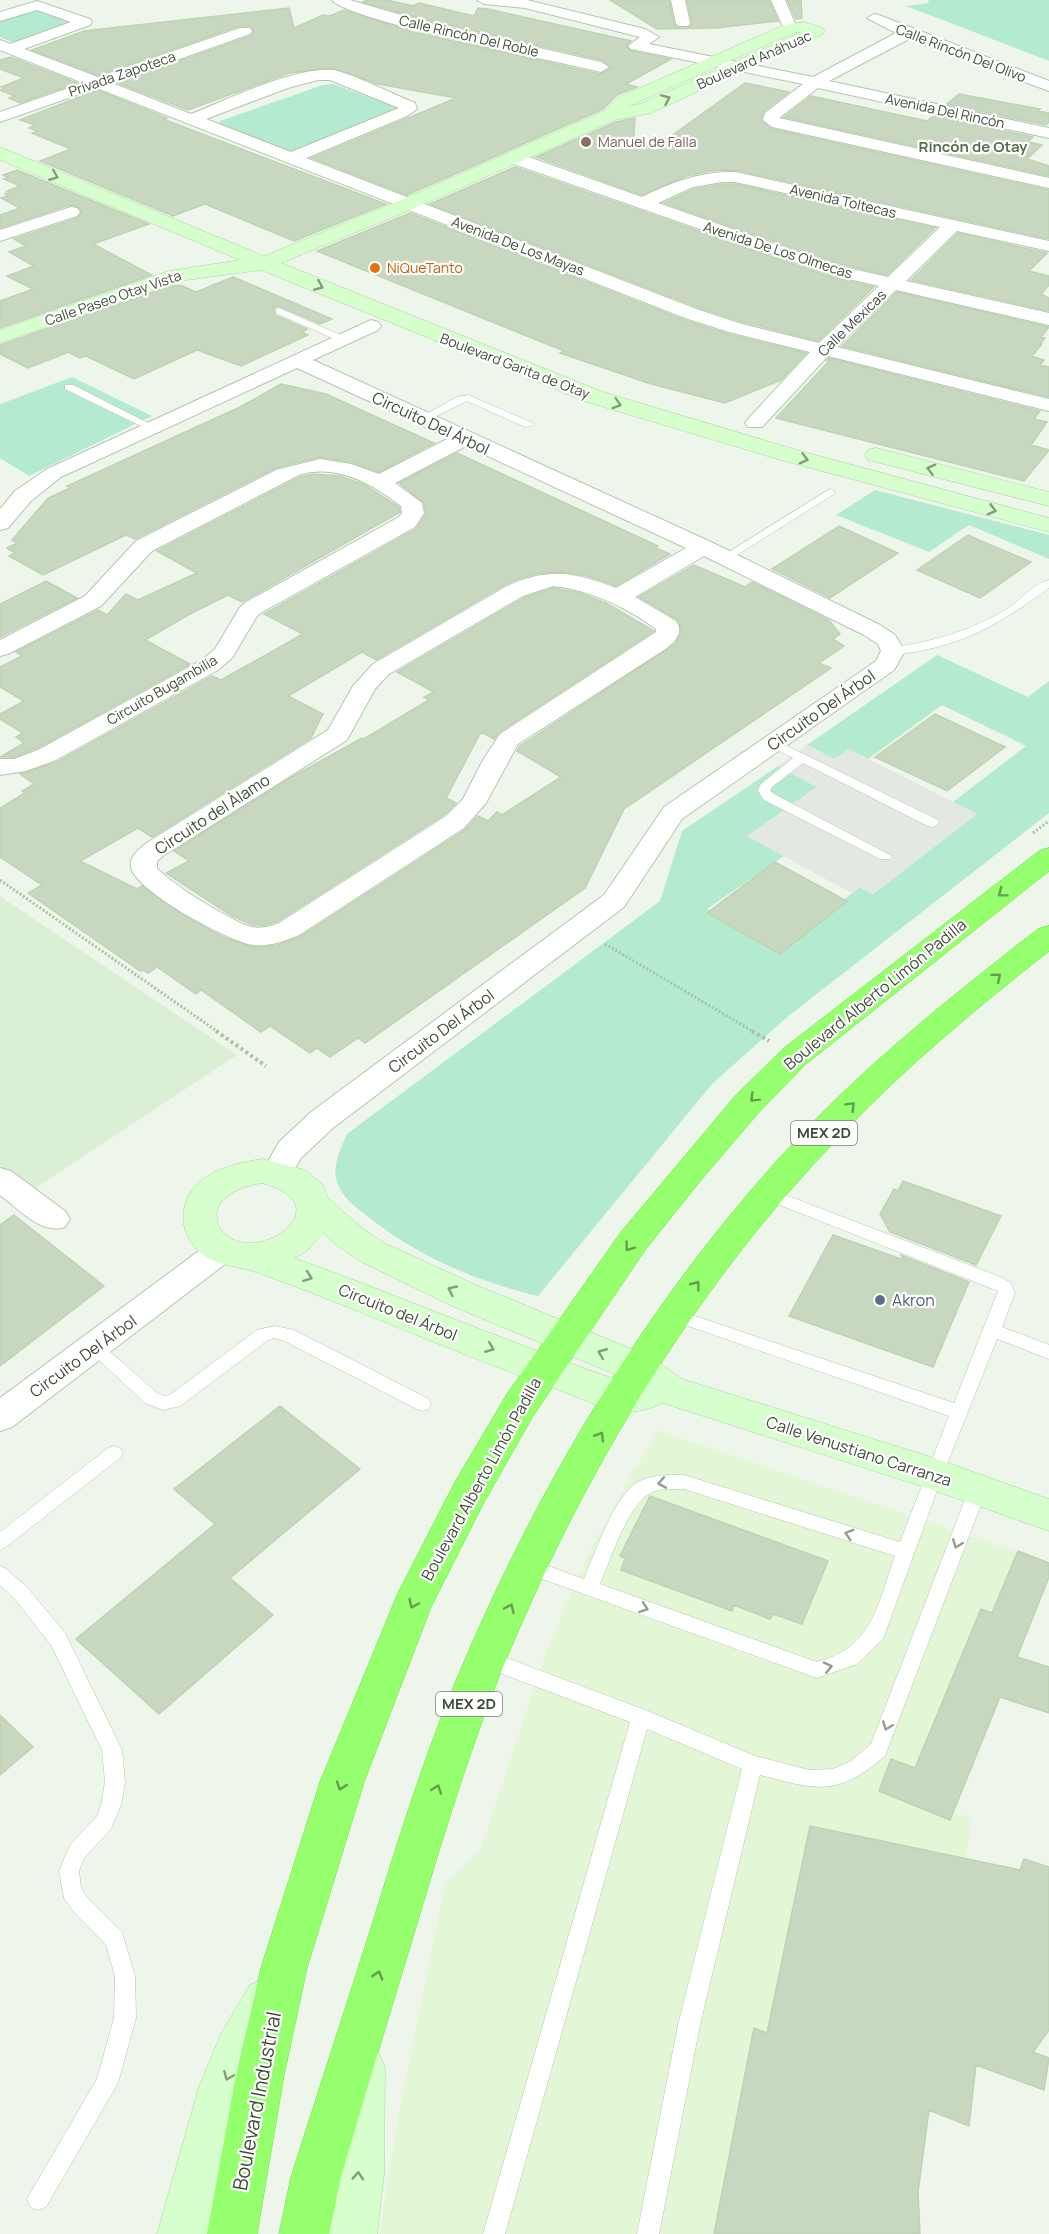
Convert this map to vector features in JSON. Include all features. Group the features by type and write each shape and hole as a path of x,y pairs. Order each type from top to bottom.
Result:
{"highway":[{"name":"Boulevard Alberto Limón Padilla","path":"284,1968 342,1782 412,1605 470,1493 553,1353 633,1241 689,1171 748,1103 795,1056 1049,857"},
{"name":"MEX 2D","path":"304,2234 316,2177 427,1817 486,1659 553,1518 644,1385 674,1315 767,1194 814,1143 905,1053 1049,936"},
{"name":"Boulevard Industrial","path":"232,2234 260,2075 284,1968"}],"street":[{"name":"Calle Rincón Del Roble","path":"339,0 350,7 424,26 601,67"},
{"name":"Avenida Del Rincón","path":"483,0 540,7 640,32 651,37 631,49"},
{"path":"678,0 683,23"},
{"path":"778,0 787,34"},
{"path":"0,17 37,5 85,22 4,47"},
{"name":"Calle Rincón Del Olivo","path":"874,9 908,33 1049,86"},
{"name":"Privada Zapoteca","path":"0,117 245,31"},
{"path":"908,33 812,84 771,116 771,120 778,124 1049,183"},
{"name":"Boulevard Anáhuac","path":"610,115 625,101 704,66 787,34"},
{"name":"Boulevard Anáhuac","path":"290,253 610,115 645,109 733,69 787,34"},
{"name":"Avenida De Los Mayas","path":"4,47 692,314 823,350 1049,405"},
{"path":"577,81 631,49"},
{"name":"Avenida Del Rincón","path":"631,49 704,66 733,69 812,84 1049,133"},
{"path":"192,119 301,79 322,74 332,75 409,105 409,109 401,114 291,158"},
{"name":"Boulevard Garita de Otay","path":"0,153 209,240 267,253 456,343 595,397 789,455 1049,525"},
{"name":"Avenida De Los Olmecas","path":"514,158 813,264 891,285 1049,320"},
{"name":"Avenida Toltecas","path":"642,204 683,183 716,175 735,177 1049,246"},
{"path":"0,236 71,212"},
{"name":"Calle Mexicas","path":"754,423 823,350 953,225"},
{"name":"Calle Paseo Otay Vista","path":"189,249 209,240"},
{"name":"Calle Paseo Otay Vista","path":"0,323 166,266 267,253 290,253"},
{"path":"290,253 367,284"},
{"name":"Calle Paseo Otay Vista","path":"0,338 166,266"},
{"name":"Boulevard Garita de Otay","path":"433,311 575,369 667,400 777,429"},
{"path":"0,523 23,496 54,473 372,326"},
{"name":"Circuito Del Árbol","path":"277,1172 290,1150 322,1120 614,901 627,887 658,828 673,813 886,664 893,651 887,640 872,630 714,553 298,361"},
{"path":"378,483 463,439"},
{"path":"856,450 1049,499"},
{"name":"Circuito Bugambilia","path":"0,649 93,601 101,595 134,554 144,546 283,474 303,467 321,465 357,473 411,503 412,513 407,522 248,612 224,653 210,665 47,755 25,764 0,767"},
{"path":"616,598 714,553"},
{"name":"Circuito del Àlamo","path":"571,580 616,598 658,618 668,626 668,634 659,643 509,739 501,748 476,801 455,822 289,929 270,936 250,936 233,930 151,878 144,869 144,859 154,850 338,735 365,686 381,669 515,591 543,581 571,580"},
{"path":"315,1206 312,1224 299,1240 278,1252 238,1253 203,1234 200,1212 203,1201 221,1183 233,1176 262,1171 277,1172 304,1185 315,1206 351,1238 374,1253 463,1295 553,1353"},
{"path":"0,1179 54,1219"},
{"name":"Circuito Del Árbol","path":"0,1417 94,1348 238,1253"},
{"name":"Circuito del Árbol","path":"238,1253 376,1302 553,1353"},
{"name":"Calle Venustiano Carranza","path":"553,1353 644,1385 934,1474 1049,1515"},
{"name":"Boulevard Alberto Limón Padilla","path":"182,2234 223,2087 239,2049 284,1968"},
{"path":"352,2234 359,2174 361,2031"}],"lane":[{"path":"279,311 344,340"},
{"path":"69,387 150,427"},
{"path":"422,419 461,399 468,398 529,425"},
{"path":"714,553 830,492"},
{"path":"893,651 924,648 963,637 1013,610 1049,583"},
{"path":"773,743 933,823"},
{"path":"802,757 766,785 764,791 769,797 885,856"},
{"path":"529,1567 818,1670 843,1664 861,1653 876,1634 934,1474 1007,1293 1005,1287 767,1194"},
{"path":"674,1315 959,1412"},
{"path":"992,1330 1049,1352"},
{"path":"94,1348 151,1398 163,1403 174,1401 263,1335 275,1332 288,1335 423,1404"},
{"path":"0,1542 114,1453"},
{"path":"589,1588 629,1502 642,1489 665,1481 684,1482 905,1551"},
{"path":"486,1659 641,1717 753,1764 809,1779 834,1778 858,1767 878,1750 978,1490"},
{"path":"0,1574 20,1592 58,1639 112,1750 115,1782 111,1805 104,1822 77,1852 69,1870 71,1891 80,1904 115,1939 124,1976 125,2018 107,2083 38,2199"},
{"path":"494,2234 641,1717"},
{"path":"648,2234 689,2025 753,1764"}],"path":[{"path":"0,880 266,1066"},
{"path":"578,928 795,1056"}],"shaded area":[{"path":"928,0 1049,0 1049,61 906,6 929,3"},
{"path":"34,9 73,23 14,43 0,37 0,20"},
{"path":"333,84 396,107 395,112 296,151 286,151 219,125 220,121 323,85"},
{"path":"72,377 152,416 29,476 0,458 0,404"},
{"path":"875,490 1049,535 1049,559 969,525 929,552 836,515"},
{"path":"937,655 1028,697 1049,681 1049,813 786,1018 712,1084 538,1296 471,1276 429,1256 389,1233 349,1201 339,1187 335,1174 337,1160 347,1134 660,901 682,831 778,766 817,787 748,836 784,856 707,909 779,950 860,887 873,894 977,814 953,802 1026,746 942,705 868,759 849,749 834,759 807,745"},
{"path":"807,745 834,759 849,749 977,814 873,894 860,887 851,893 747,836 817,787 778,766"},
{"path":"0,896 237,1055 31,1191 0,1166"},
{"path":"657,1430 1049,1563 1049,1577 953,1814 972,1816 918,2192 920,2234 379,2234 398,2118 445,1884 481,1848 546,1652 592,1546"}],"building":[{"path":"387,0 413,6 419,3 474,16 478,8 488,9 631,41 626,46 631,51 671,59 626,84 637,87 617,95 603,109 407,195 312,158 456,98 378,84 333,68 289,73 188,110 118,83 251,36 254,30 250,26 239,26 98,75 32,50 84,31 289,8 294,28 323,15 330,16 344,10 413,32 600,74 611,68 602,60 422,19 363,2"},
{"path":"610,0 669,0 674,23 678,28 688,28 692,24 687,0 769,0 778,21 716,28 657,29"},
{"path":"787,0 801,0 802,18 796,19"},
{"path":"11,57 77,83 20,103 9,98 15,96 0,90 4,89 1,87 24,78 0,69 0,60"},
{"path":"745,83 789,92 763,112 761,121 772,129 1049,190 1049,239 735,170 710,171 686,176 642,195 536,157 616,122 635,118 633,150 657,137 667,139"},
{"path":"97,90 167,118 163,119 386,204 294,241 205,204 173,216 40,161 71,149 32,133 38,131 29,128 35,125 20,120"},
{"path":"959,94 1040,109 1038,111 1049,113 1049,122 1046,125 947,104"},
{"path":"811,96 927,121 934,115 1033,137 1028,142 1042,145 1027,159 1049,166 1049,176 784,117"},
{"path":"515,167 827,276 874,287 818,341 743,322 700,308 430,204"},
{"path":"17,170 149,224 93,244 152,275 0,328 0,301 33,289 7,276 34,266 9,252 26,246 14,239 78,218 82,212 77,206 70,205 0,228 0,215 20,208 1,198 8,196 5,194 10,192 7,191 20,186 4,179 8,178 3,175"},
{"path":"735,184 935,228 887,275 840,264 664,203 694,189"},
{"path":"410,213 684,320 728,334 806,353 781,380 725,403 651,384 560,353 564,351 317,251"},
{"path":"958,233 1047,253 1029,271 1049,276 1049,285 1041,294 1049,298 1049,311 911,280"},
{"path":"233,277 332,319 320,324 278,306 274,308 275,315 307,329 302,332 308,335 241,366 197,350 134,379 86,356 79,358 69,352 28,368 0,354 0,345 173,285 183,286 196,292"},
{"path":"897,292 1049,327 1041,337 1045,338 1040,344 1042,344 1032,356 1044,360 1040,365 1049,367 1049,397 842,346"},
{"path":"829,358 1040,411 1034,419 1047,422 1031,445 1049,450 1024,481 776,418 831,359 826,361"},
{"path":"281,384 326,394 434,443 379,472 351,462 320,457 275,468 135,539 126,535 43,575 9,556 15,553 7,548 17,543 12,540 48,498 70,488 67,486 240,407"},
{"path":"457,453 658,546 656,548 670,554 616,586 587,576 562,572 521,578 506,584 376,660 362,652 288,696 323,714 311,738 152,837 138,828 80,861 137,889 142,886 183,915 223,937 253,947 277,945 300,937 465,830 478,816 488,821 497,812 502,815 561,777 517,751 520,746 675,644 681,633 678,620 639,597 694,565 745,587 752,582 829,620 840,634 833,639 844,646 819,663 831,668 624,809 585,888 365,1043 358,1038 330,1057 317,1048 310,1053 270,1026 261,1032 201,990 196,994 157,967 148,973 140,971 28,893 42,885 0,857 0,808 25,793 22,791 34,784 20,774 57,762 212,676 221,680 303,634 264,614 416,529 426,514 424,503 399,483"},
{"path":"313,474 340,476 365,485 399,507 400,512 242,602 228,595 145,640 190,664 37,748 14,757 0,757 24,743 16,737 23,733 0,719 0,714 24,701 0,687 0,667 22,656 16,652 98,610 107,615 126,594 138,600 197,573 157,551 300,477"},
{"path":"839,526 898,553 830,598 772,569"},
{"path":"968,535 1031,562 980,598 917,570"},
{"path":"46,581 77,598 0,637 0,604"},
{"path":"553,588 580,593 606,603 654,631 499,732 494,739 481,732 446,798 456,803 445,814 278,921 265,925 253,925 232,916 166,873 189,861 174,851 290,778 362,738 364,739 429,700 424,697 434,692 397,672 524,598"},
{"path":"935,714 1005,747 947,791 875,757"},
{"path":"775,862 847,901 780,954 707,913"},
{"path":"903,1181 1001,1216 976,1265 890,1232 880,1214 894,1189 898,1191"},
{"path":"14,1215 104,1286 0,1366 0,1225"},
{"name":"Akron","path":"833,1235 904,1260 901,1255 969,1282 933,1367 789,1316"},
{"path":"280,1406 360,1469 230,1578 273,1615 159,1714 76,1639 215,1524 174,1489"},
{"path":"650,1496 828,1561 802,1624 773,1614 770,1619 734,1605 732,1611 621,1570 625,1558 620,1556"},
{"path":"1018,1551 1049,1563 1049,1577 1017,1657 1049,1667 1049,1713 1000,1697 950,1820 879,1791 891,1759 915,1768 981,1609 992,1613"},
{"path":"0,1715 33,1747 0,1775"},
{"path":"810,1826 1020,1870 1024,1859 1049,1867 1049,2030 1033,2052 1049,2058 1044,2090 976,2065 969,2126 929,2110 918,2192 920,2234 714,2234 754,2028 767,2033"}],"place":[{"name":"Manuel de Falla","path":"586,142"},
{"name":"NiQueTanto","path":"375,268"},
{"name":"Akron","path":"880,1300"}],"district":[{"name":"Rincón de Otay","path":"973,147"}]}
